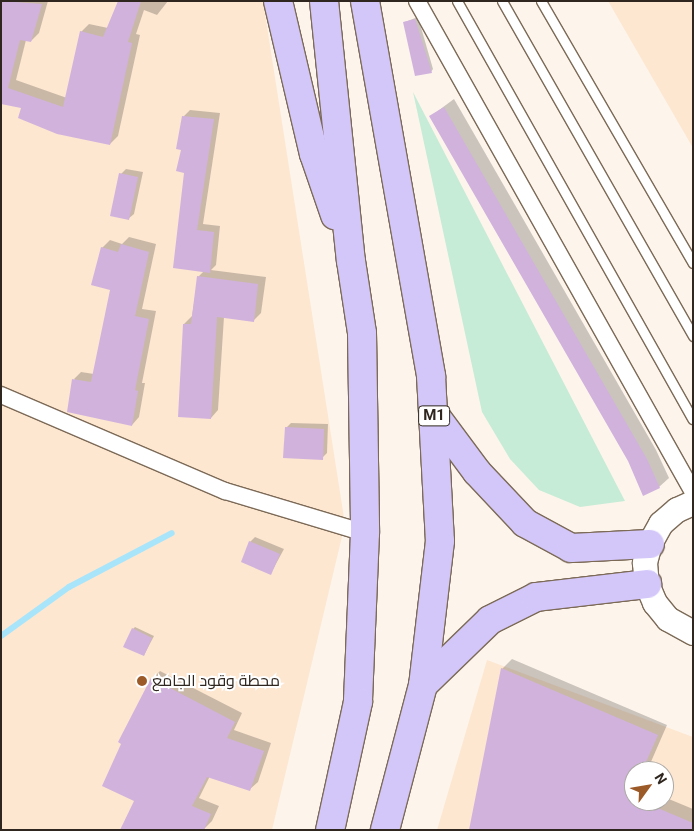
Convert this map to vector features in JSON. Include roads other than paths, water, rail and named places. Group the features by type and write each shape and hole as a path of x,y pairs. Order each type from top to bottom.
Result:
{"highway":[{"path":"278,1 314,154 351,261"},
{"path":"324,1 351,261 362,333 365,533 358,702 330,830"},
{"name":"M1","path":"365,1 431,376 440,541 423,685 384,830"},
{"path":"434,414 476,472 525,523 571,548 650,544"},
{"path":"423,685 490,620 536,597 647,584"}],"street":[{"path":"417,1 693,492"},
{"path":"1,395 225,492 365,533"},
{"path":"693,503 677,510 661,524 650,544 646,564 647,584 655,603 668,619 693,633"}],"lane":[{"path":"457,1 693,419"},
{"path":"502,1 693,336"},
{"path":"541,1 693,263"}],"waterway":[{"path":"1,636 69,587 172,533"}],"place":[{"name":"محطة وقود الجامع","path":"142,681"}]}
